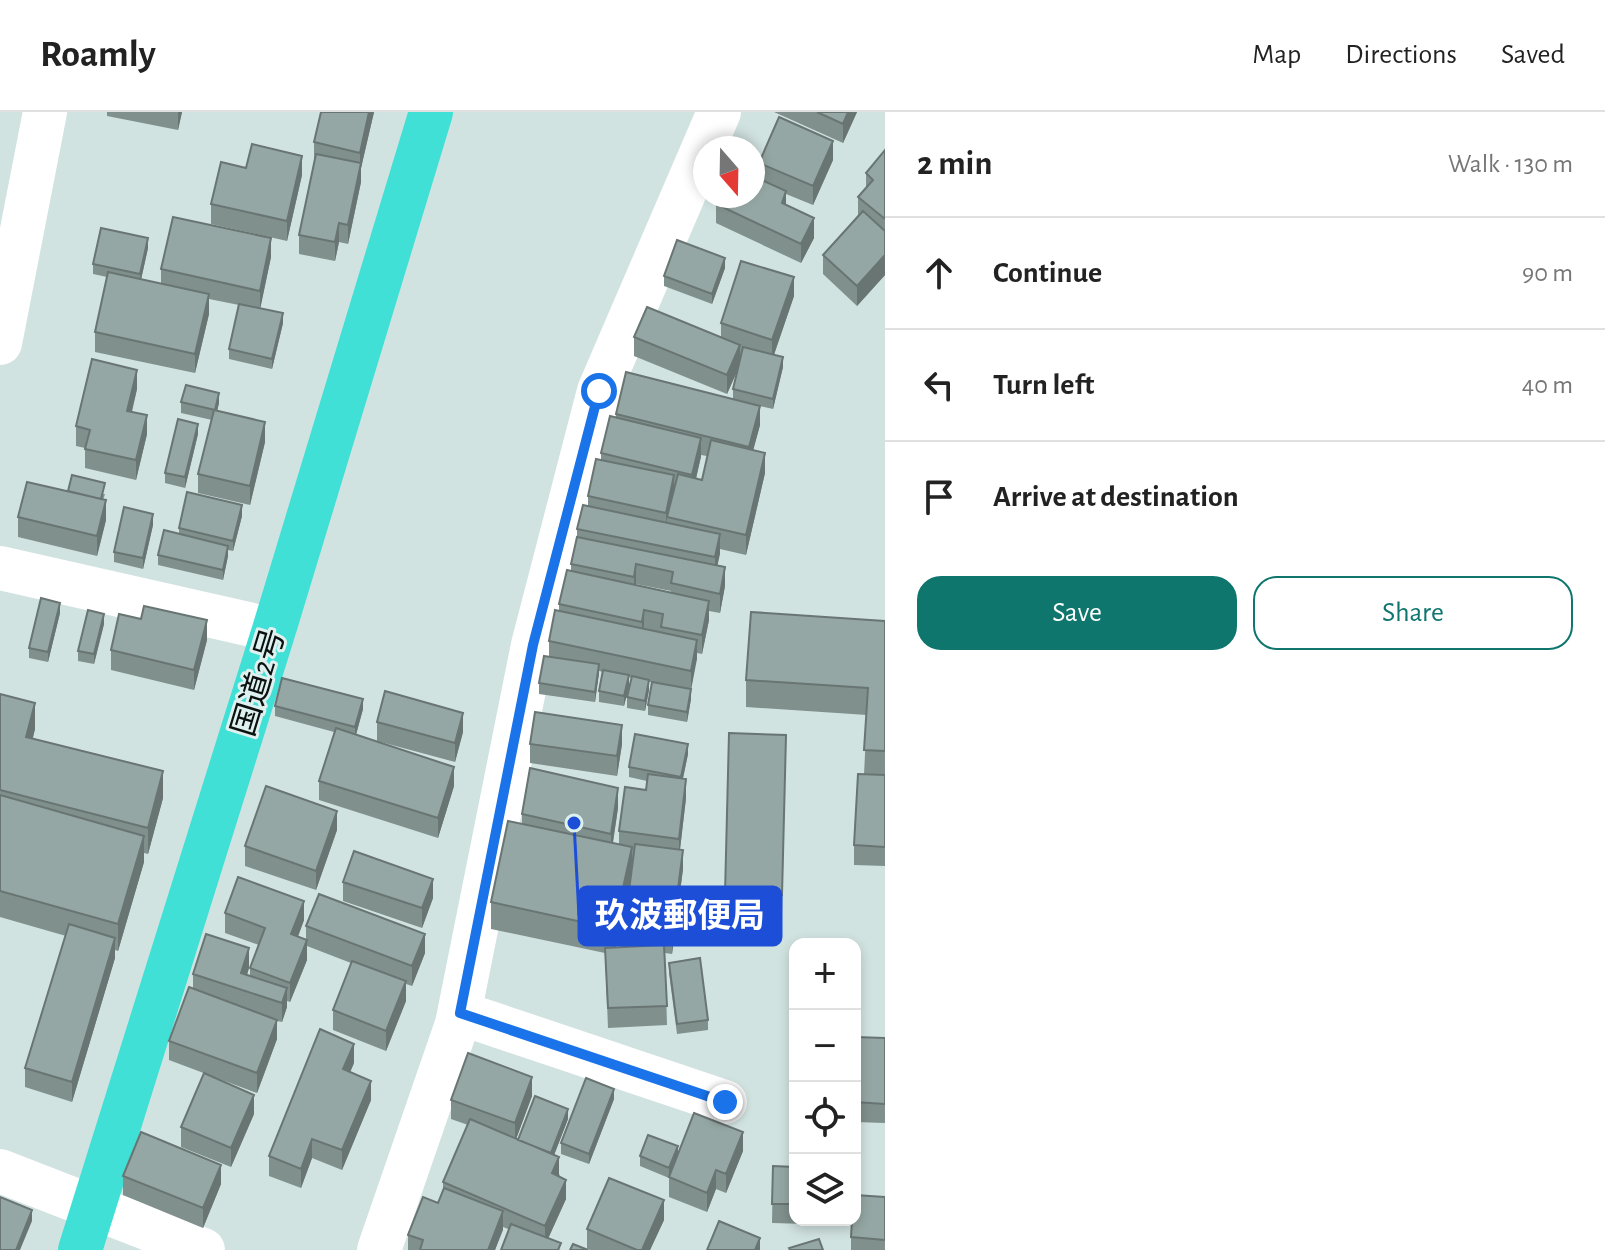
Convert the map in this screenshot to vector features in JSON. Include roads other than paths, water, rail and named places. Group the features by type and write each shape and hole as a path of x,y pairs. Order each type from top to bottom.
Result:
{"highway":[{"name":"国道2号","path":"80,1250 274,630 431,112"}],"street":[{"path":"0,343 45,112"},
{"path":"379,1250 460,1013 533,645 599,391 719,112"},
{"path":"0,568 274,630"},
{"path":"460,1013 725,1102"},
{"path":"0,1171 203,1250"}],"place":[{"name":"玖波郵便局","path":"574,823"}]}
